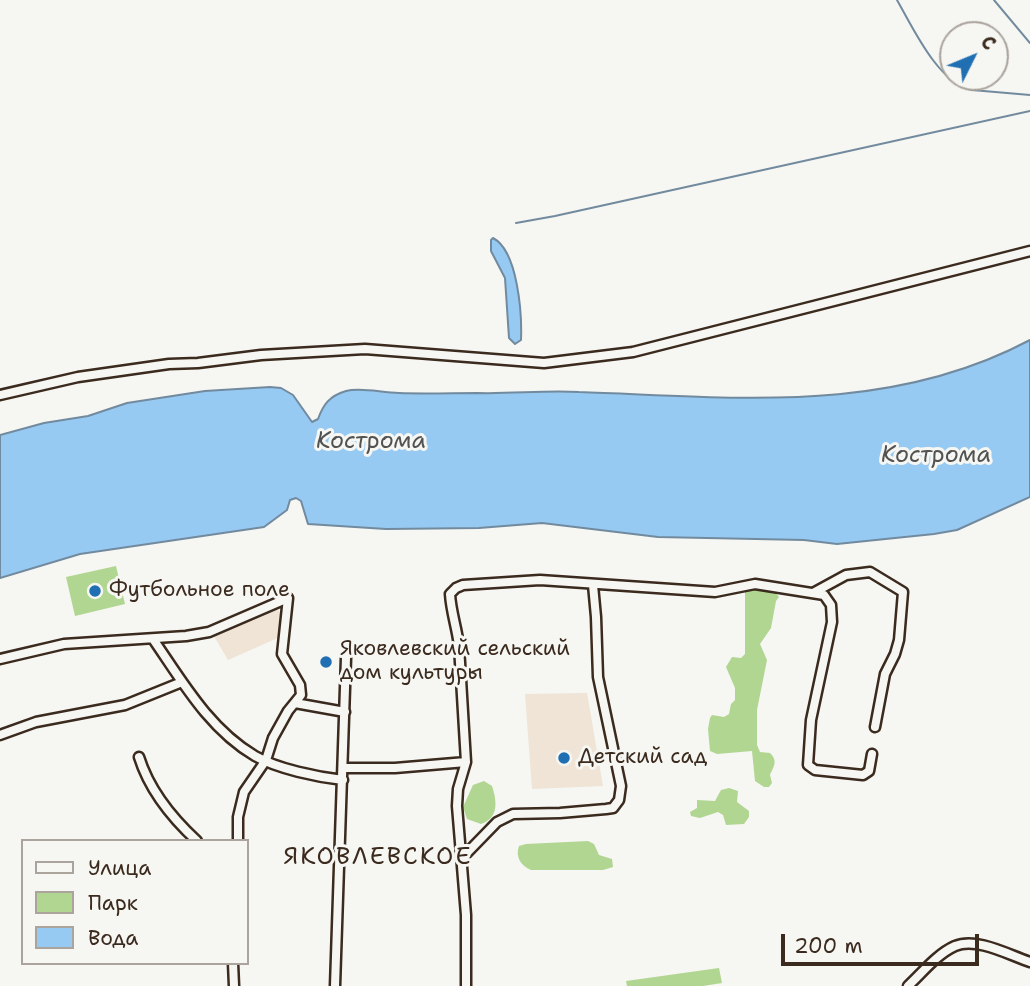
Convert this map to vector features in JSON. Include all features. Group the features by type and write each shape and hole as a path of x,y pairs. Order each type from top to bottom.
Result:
{"street":[{"path":"0,395 78,377 261,355 365,349 544,363 634,352 1030,251"},
{"path":"813,593 846,575 870,572 903,592 899,640 885,674 875,727"},
{"path":"466,986 466,915 457,797 466,762 458,631 451,610 452,590 463,585 522,580 715,592 755,584 828,598 832,622 811,720 808,765 814,770 863,775 869,771 872,754"},
{"path":"462,858 497,822 513,814 606,809 613,808 619,800 621,786 598,677 593,585"},
{"path":"0,659 64,644 153,639 209,632 289,598 282,654 300,685 301,695 288,711 273,738 266,760 244,792 238,817 239,839"},
{"path":"153,639 182,682 220,729 256,757 299,771 343,780"},
{"path":"335,986 346,657"},
{"path":"0,735 36,722 125,705 182,682"},
{"path":"295,703 345,712"},
{"path":"139,757 155,792 195,839"},
{"path":"344,768 395,768 466,762"},
{"path":"908,986 938,958 958,945 981,946 1030,962"},
{"path":"233,965 234,986"}],"shaded area":[{"path":"275,609 283,620 280,637 228,660 212,633"},
{"name":"Детский сад","path":"587,693 603,786 532,789 525,694"}],"green space":[{"name":"Футбольное поле","path":"116,566 125,604 75,616 66,577"},
{"path":"749,588 774,591 779,597 771,628 760,644 767,660 757,710 757,745 760,752 770,753 774,759 770,775 772,783 769,787 755,781 752,751 717,754 710,751 710,718 712,715 724,717 729,714 731,704 735,700 735,688 726,667 732,657 741,658 745,654 745,591"},
{"path":"484,781 492,786 495,808 491,818 481,824 467,819 463,807 473,785"},
{"path":"729,788 738,791 737,802 749,811 749,817 744,824 726,825 723,815 718,812 700,818 691,816 690,812 697,808 697,800 715,801 721,790"},
{"path":"588,841 594,844 599,855 612,859 613,867 603,870 531,870 522,864 518,857 519,846 526,844"},
{"path":"719,968 722,983 703,986 627,986 626,981"}],"water":[{"path":"493,238 508,256 517,284 521,340 515,344 509,338 505,278 491,251"},
{"name":"Кострома","path":"1030,340 1030,497 957,530 837,544 804,540 658,537 542,523 479,528 386,529 308,524 301,501 296,498 290,500 287,510 264,527 80,554 0,578 0,435 44,423 88,416 127,403 205,391 281,388 293,395 312,422 318,419 331,398 352,390 392,393 566,392 752,398 809,396 865,391 921,381 976,364"}],"waterway":[{"path":"897,0 928,53 948,77 972,90 1030,95"},
{"path":"994,0 1030,43"},
{"path":"516,223 1030,111"}],"place":[{"name":"Футбольное поле","path":"95,591"},
{"name":"Яковлевский сельский дом культуры","path":"326,662"},
{"name":"Детский сад","path":"564,758"}],"district":[{"name":"ЯКОВЛЕВСКОЕ","path":"378,858"}]}
